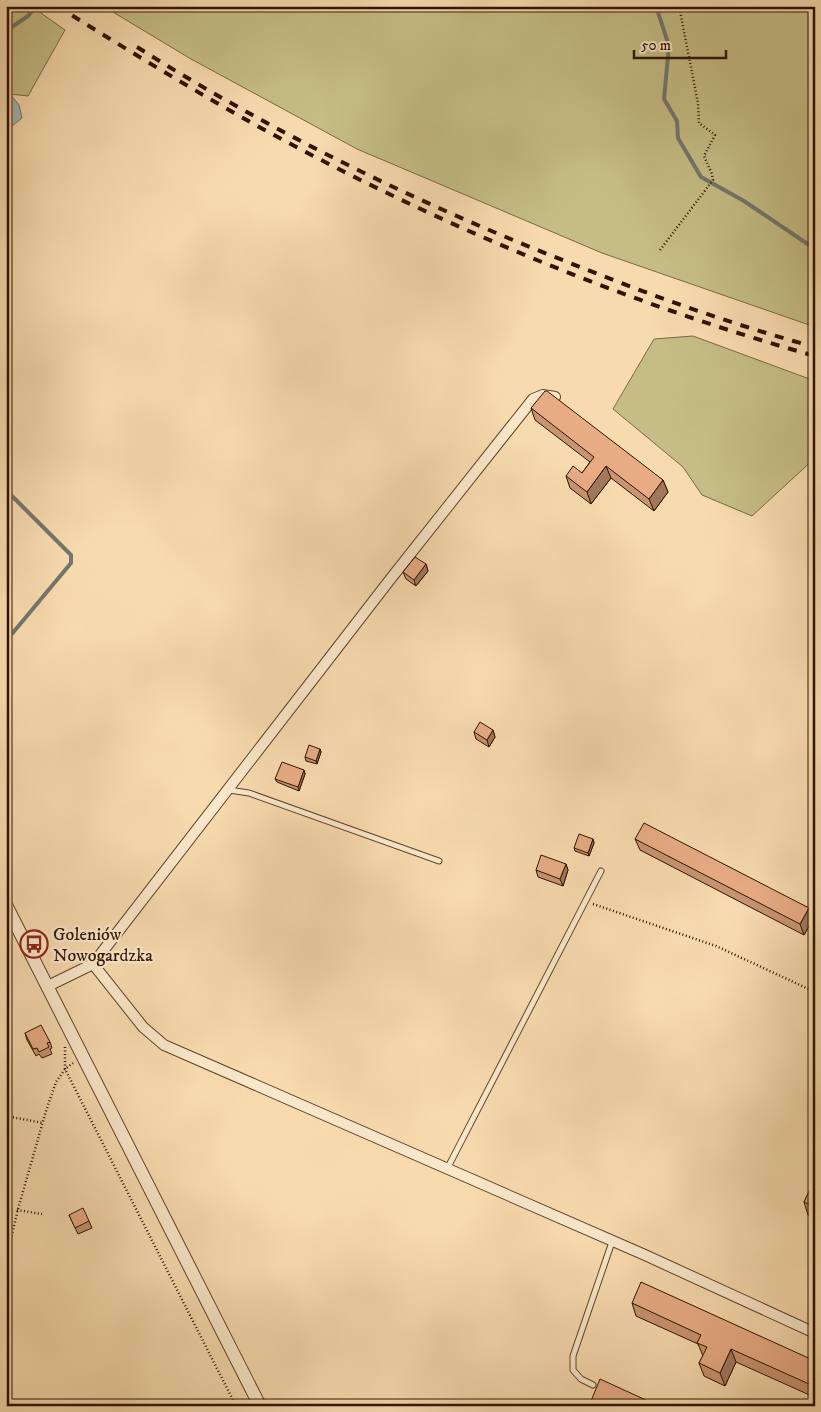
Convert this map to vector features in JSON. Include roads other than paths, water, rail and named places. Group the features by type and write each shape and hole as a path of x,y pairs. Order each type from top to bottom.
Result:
{"street":[{"path":"48,986 93,964 392,577 533,399 543,394 555,397"},
{"path":"6,905 260,1406"},
{"path":"93,964 143,1027 164,1045 612,1242 815,1334"}],"lane":[{"path":"228,790 249,794 439,862"},
{"path":"447,1170 601,871"},
{"path":"593,1385 581,1379 573,1370 573,1356 612,1242"}],"water":[{"path":"6,89 19,105 22,118 6,131"}],"waterway":[{"path":"6,31 28,16 36,6"},
{"path":"656,6 669,46 664,99 677,121 678,138 701,177 744,201 815,249"},
{"path":"6,490 71,555 71,563 6,641"}],"railway":[{"path":"57,6 154,66 252,123 319,159 456,225 526,256 597,284 669,310 815,356"},
{"path":"137,47 293,137 455,215 510,239 658,297 815,347"}],"place":[{"name":"Goleniów Nowogardzka","path":"34,944"}]}
